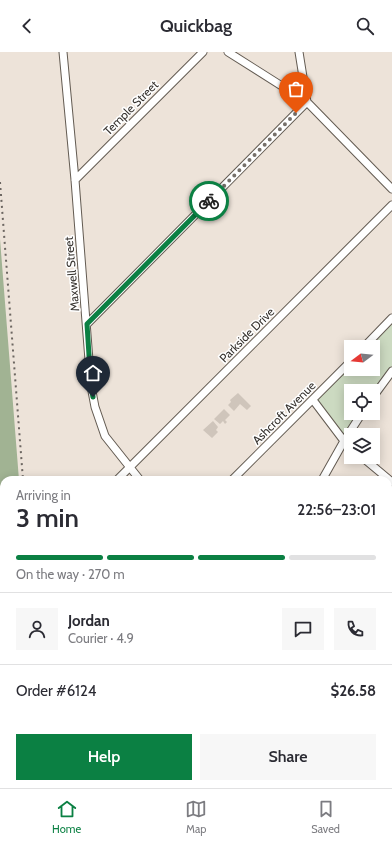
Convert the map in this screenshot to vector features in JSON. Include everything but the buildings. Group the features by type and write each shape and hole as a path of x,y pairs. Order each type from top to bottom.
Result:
{"street":[{"name":"Maxwell Street","path":"63,52 75,180 91,386 95,408 105,436 137,476"},
{"name":"Temple Street","path":"75,180 203,52"},
{"path":"228,52 307,102 392,190"},
{"path":"299,52 307,102"},
{"path":"87,324 307,102"},
{"name":"Parkside Drive","path":"121,476 392,205"},
{"path":"371,340 392,318"},
{"name":"Ashcroft Avenue","path":"236,476 344,367"},
{"path":"380,387 392,371"},
{"path":"312,400 344,441 324,476"},
{"path":"370,464 385,476"}],"green space":[{"path":"0,239 19,476 0,476"},
{"path":"392,324 392,366 378,384 344,384 344,420 353,420 348,428 344,428 344,434 317,400 344,372 344,376 380,376 380,340 376,340"}],"railway":[{"path":"0,182 23,476"}],"way so far":[{"path":"209,201 296,113"}],"route":[{"path":"93,397 87,324 209,201"}]}
